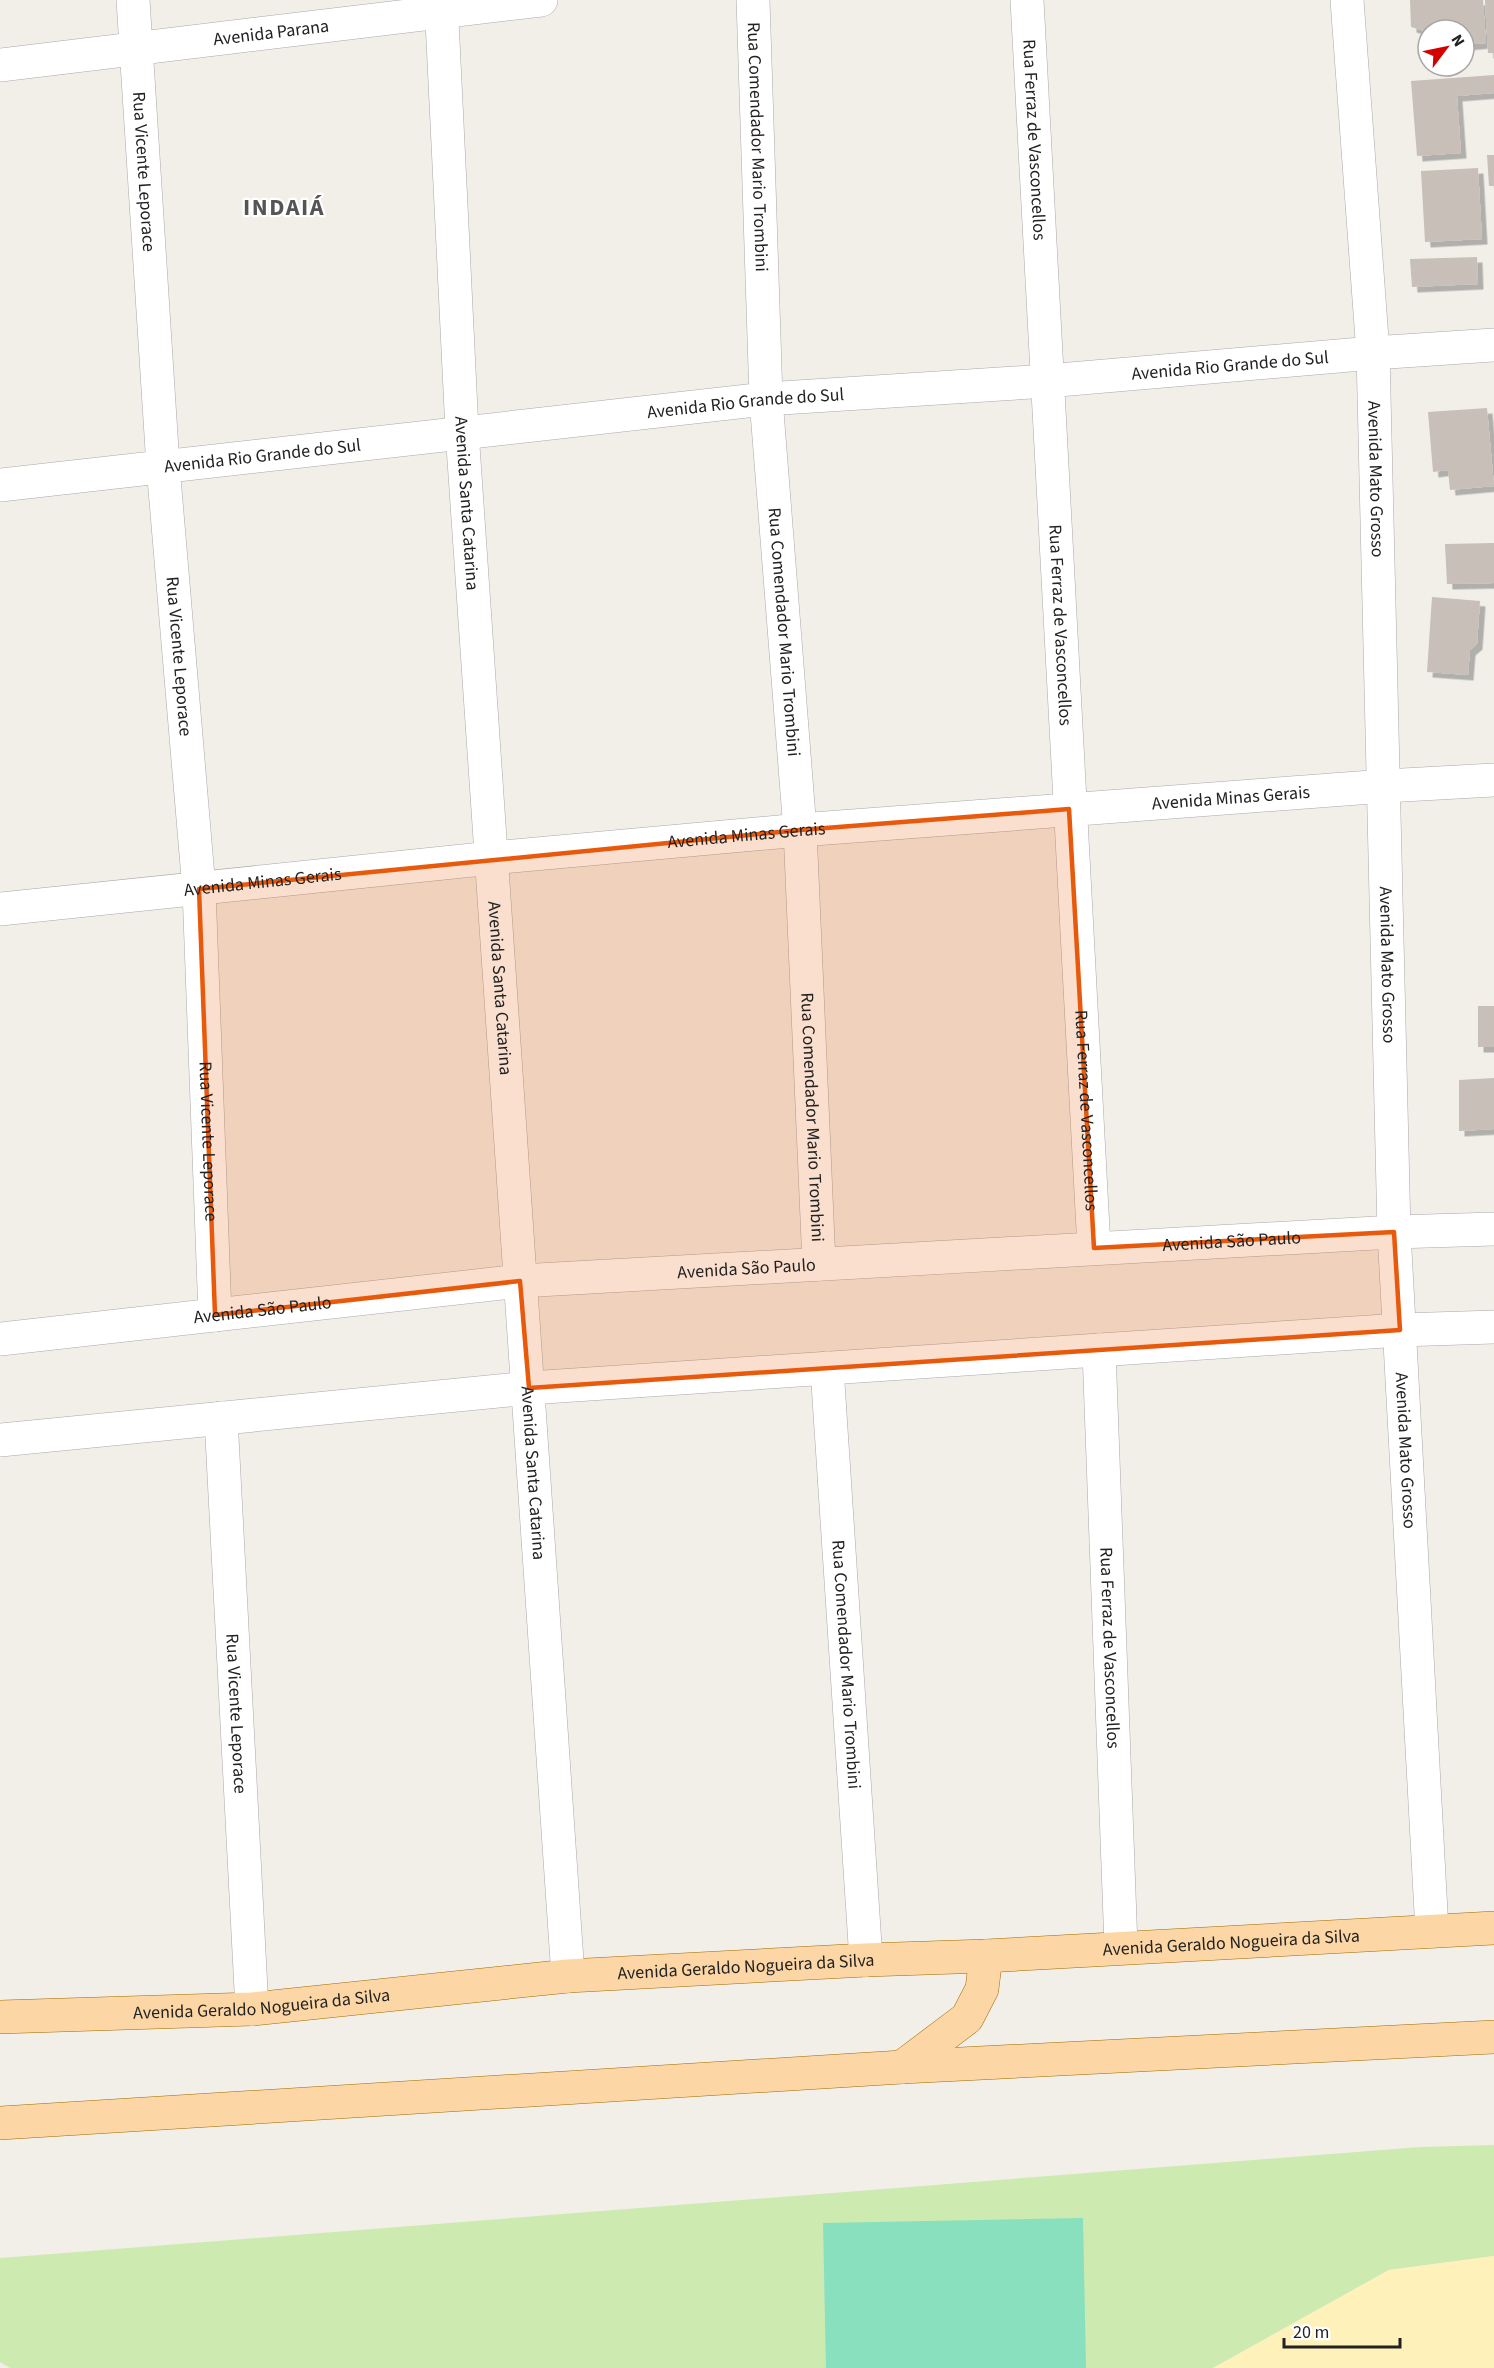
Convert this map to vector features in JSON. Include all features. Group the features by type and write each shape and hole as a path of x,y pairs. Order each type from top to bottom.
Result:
{"main road":[{"name":"Avenida Geraldo Nogueira da Silva","path":"0,2017 252,2009 568,1976 1494,1928"},
{"path":"902,2067 967,2018 982,1989 986,1956"},
{"path":"0,2123 902,2067 1494,2037"}],"street":[{"name":"Rua Vicente Leporace","path":"133,0 163,466 199,889 215,1315"},
{"name":"Avenida Parana","path":"0,64 137,48 441,5 541,0"},
{"name":"Rua Comendador Mario Trombini","path":"753,0 766,399 800,830 819,1264"},
{"name":"Rua Ferraz de Vasconcellos","path":"1027,0 1094,1248"},
{"name":"Avenida Mato Grosso","path":"1347,0 1373,353 1394,1232 1432,1931"},
{"name":"Avenida Santa Catarina","path":"441,5 462,432 568,1976"},
{"name":"Avenida Rio Grande do Sul","path":"0,485 766,399 1047,381 1494,345"},
{"name":"Avenida Minas Gerais","path":"0,909 492,858 800,830 1384,786 1494,780"},
{"name":"Avenida São Paulo","path":"0,1339 520,1281 1094,1248 1494,1229"},
{"path":"0,1440 529,1388 1400,1330 1494,1327"},
{"name":"Rua Ferraz de Vasconcellos","path":"1099,1350 1122,1947"},
{"name":"Rua Comendador Mario Trombini","path":"827,1368 866,1960"},
{"name":"Rua Vicente Leporace","path":"221,1418 252,2009"},
{"path":"0,2009 0,2017"}],"highlighted area":[{"path":"1069,809 1094,1248 1394,1232 1400,1330 529,1388 520,1281 215,1315 199,889 800,830"}],"green space":[{"path":"1494,2145 1494,2256 1389,2270 1213,2368 10,2368 0,2362 0,2258 1420,2147"},
{"path":"1083,2218 1086,2368 826,2368 823,2223"}],"sand":[{"path":"1494,2256 1494,2368 1213,2368 1389,2270"}],"building":[{"path":"1410,0 1483,0 1486,43 1476,44 1476,18 1416,18 1416,28 1411,27"},
{"path":"1485,0 1494,0 1494,53 1488,53"},
{"path":"1494,75 1494,93 1457,96 1461,153 1417,156 1411,81"},
{"path":"1487,155 1494,155 1494,186 1489,186"},
{"path":"1478,168 1482,239 1425,242 1421,171"},
{"path":"1477,257 1478,284 1412,287 1410,259"},
{"path":"1487,408 1494,486 1450,490 1448,470 1433,472 1428,412"},
{"path":"1494,543 1494,583 1447,584 1445,544"},
{"path":"1432,597 1480,601 1477,644 1470,650 1468,675 1427,672"},
{"path":"1478,1006 1494,1006 1494,1047 1478,1047"},
{"path":"1494,1078 1494,1129 1459,1131 1459,1080"}],"district":[{"name":"INDAIÁ","path":"284,207"}]}
